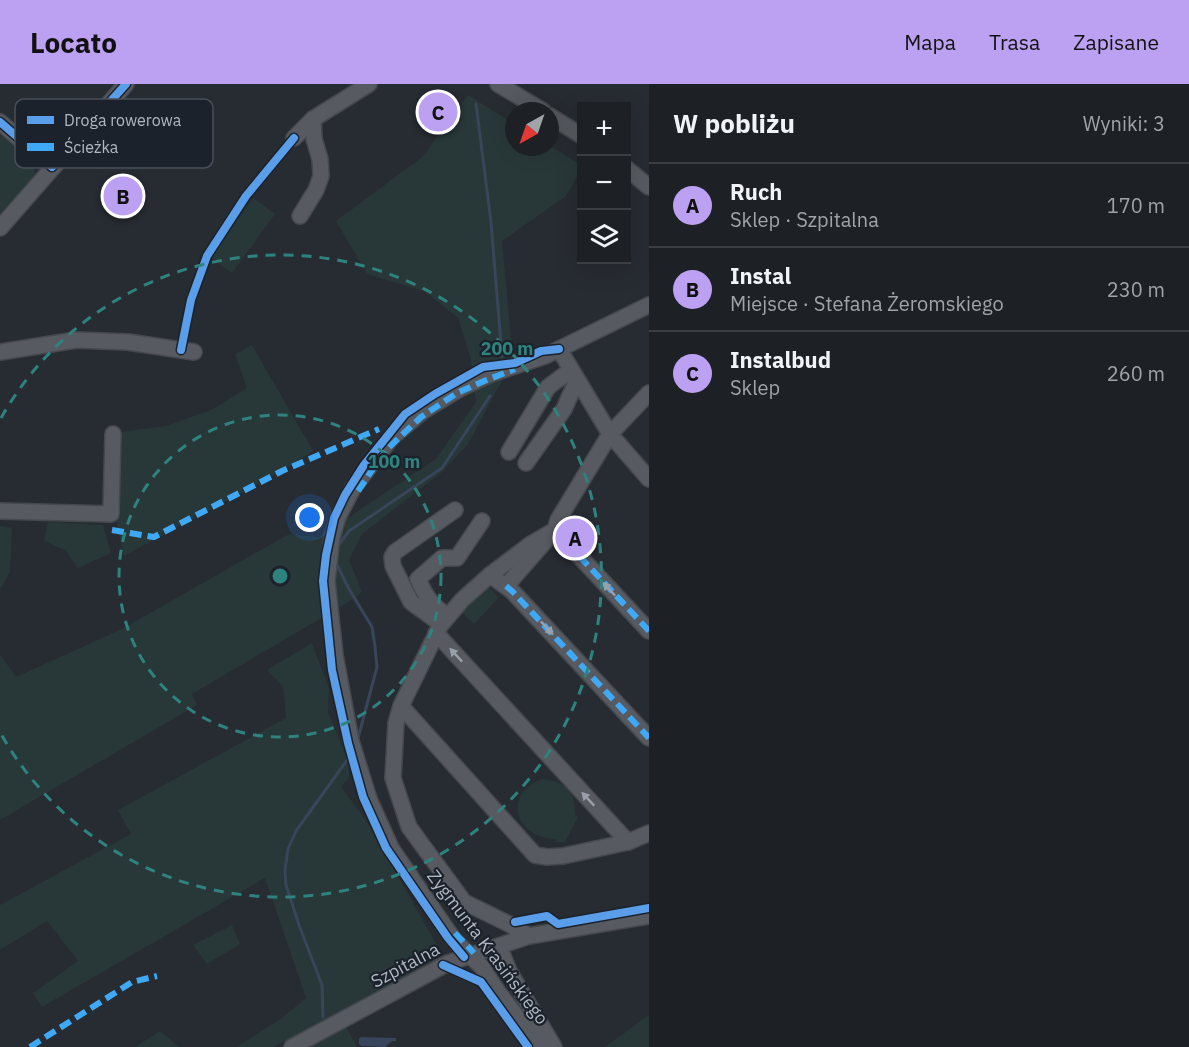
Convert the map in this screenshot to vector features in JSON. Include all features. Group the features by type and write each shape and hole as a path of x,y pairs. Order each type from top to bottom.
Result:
{"street":[{"path":"113,99 126,84"},
{"path":"294,138 313,119 369,84"},
{"path":"498,84 528,102"},
{"path":"300,216 316,190 321,176 313,119"},
{"path":"0,122 15,135"},
{"path":"559,122 577,133"},
{"path":"0,228 51,168"},
{"path":"631,171 649,187"},
{"name":"Zygmunta Krasińskiego","path":"540,1047 482,967 454,940 391,848 369,799 351,741 335,655 327,581 332,537 338,517 353,488 392,437 423,411 461,388 491,374 545,356 649,305"},
{"path":"0,352 76,340 128,342 194,352"},
{"path":"559,349 610,434 649,480"},
{"path":"509,452 548,387 574,375"},
{"path":"526,463 564,410 574,375"},
{"path":"506,586 555,530 558,520 610,434 649,393"},
{"path":"0,511 111,514 113,434"},
{"path":"455,510 395,552 392,557 393,566 411,602 441,624 628,842"},
{"path":"441,624 436,609 424,593 418,579 442,558 457,558 482,521"},
{"path":"530,936 464,902 409,827 393,778 396,723 401,706 441,624 462,600 490,575 531,544 555,530"},
{"path":"555,530 649,631"},
{"path":"490,575 512,591 649,738"},
{"path":"401,706 535,855 547,857 563,855 628,842 649,833"},
{"name":"Szpitalna","path":"292,1047 448,963 530,936 649,916"},
{"path":"499,946 509,971 554,1047"}],"shaded area":[{"path":"468,95 505,118 505,156 559,156 559,152 577,163 577,177 566,196 502,241 513,360 468,444 442,472 362,534 349,560 362,592 192,694 197,705 0,820 0,654 16,677 122,629 289,534 319,537 436,459 476,402 471,360 458,318 424,291 367,274 336,221 422,157"},
{"path":"0,136 2,136 15,147 15,168 35,168 35,174 0,218"},
{"path":"253,198 275,214 232,273 210,257"},
{"path":"252,345 313,451 275,475 124,556 117,526 120,432 166,426 211,410 247,388 235,354"},
{"path":"48,522 103,525 111,553 78,568 65,550 44,541"},
{"path":"0,526 12,528 10,572 0,589"},
{"path":"487,586 499,597 474,624 462,613"},
{"path":"312,643 329,688 328,712 349,764 349,778 341,787 366,820 442,954 339,1014 273,1047 236,1047 282,1018 306,998 265,878 42,1007 33,993 78,961 47,921 0,950 0,905 131,834 118,810 286,718 283,686 267,670"},
{"path":"542,779 563,785 574,800 575,815 578,817 565,842 541,837 530,831 518,814 518,804 522,795 529,786"},
{"path":"232,925 240,944 207,964 193,945"},
{"path":"649,1015 649,1047 605,1047"},
{"path":"346,1027 357,1047 310,1047"},
{"path":"160,1031 179,1047 135,1047"}],"water":[{"path":"361,1037 396,1038 396,1041 392,1041 385,1047 362,1046 359,1044"}],"waterway":[{"path":"476,104 491,222 502,356"},
{"path":"338,546 349,531 442,468 490,396"},
{"path":"335,561 372,627 375,647 377,667 357,742"},
{"path":"323,1017 322,985 286,885 285,870 288,849 296,831 350,756"}],"marked path":[{"path":"358,491 385,451 421,417 457,393 515,369"},
{"path":"112,530 154,537 282,471 379,429"},
{"path":"555,530 649,631"},
{"path":"506,586 649,738"},
{"path":"455,933 474,953"},
{"path":"30,1047 132,982 157,976"}],"cycle path":[{"path":"113,99 126,84"},
{"path":"0,122 15,135"},
{"path":"181,350 191,300 207,256 246,196 294,138"},
{"path":"464,957 448,938 386,848 363,797 332,670 323,581 326,555 334,518 345,495 364,465 405,414 483,367 515,363 541,351 559,349"},
{"path":"515,922 547,916 558,924 649,908"},
{"path":"443,965 481,982 528,1047"}],"place":[{"name":"Instalbud","path":"438,112"},
{"name":"Instal","path":"123,196"},
{"name":"Ruch","path":"575,538"}]}
